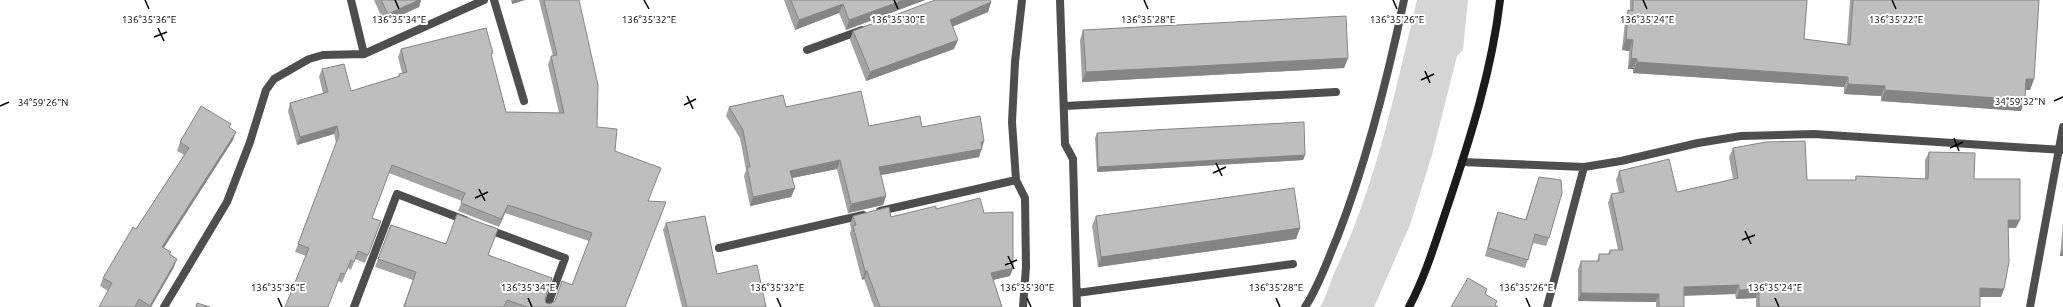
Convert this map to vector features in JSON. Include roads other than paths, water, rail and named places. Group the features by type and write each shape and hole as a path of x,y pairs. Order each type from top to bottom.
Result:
{"street":[{"path":"351,0 364,54"},
{"path":"164,307 227,202 250,142 266,90 274,79 309,59 323,55 364,54 484,0"},
{"path":"494,0 524,101"},
{"path":"1022,0 1015,62 1012,122 1016,180 1024,198 1026,266 1024,307"},
{"path":"1060,0 1065,106 1065,144 1073,159 1077,307"},
{"path":"1305,307 1325,266 1345,216 1364,161 1386,79 1404,0"},
{"path":"1409,307 1429,261 1462,162 1492,48 1500,0"},
{"path":"807,50 867,28"},
{"path":"1065,106 1336,92"},
{"path":"2030,307 2061,150 2063,127"},
{"path":"1462,162 1584,167 1621,162 1698,142 1741,136 1814,134 2061,150"},
{"path":"1547,307 1584,167"},
{"path":"719,248 1016,180"},
{"path":"354,307 397,194 565,258 547,307"},
{"path":"1077,293 1293,264"}]}
